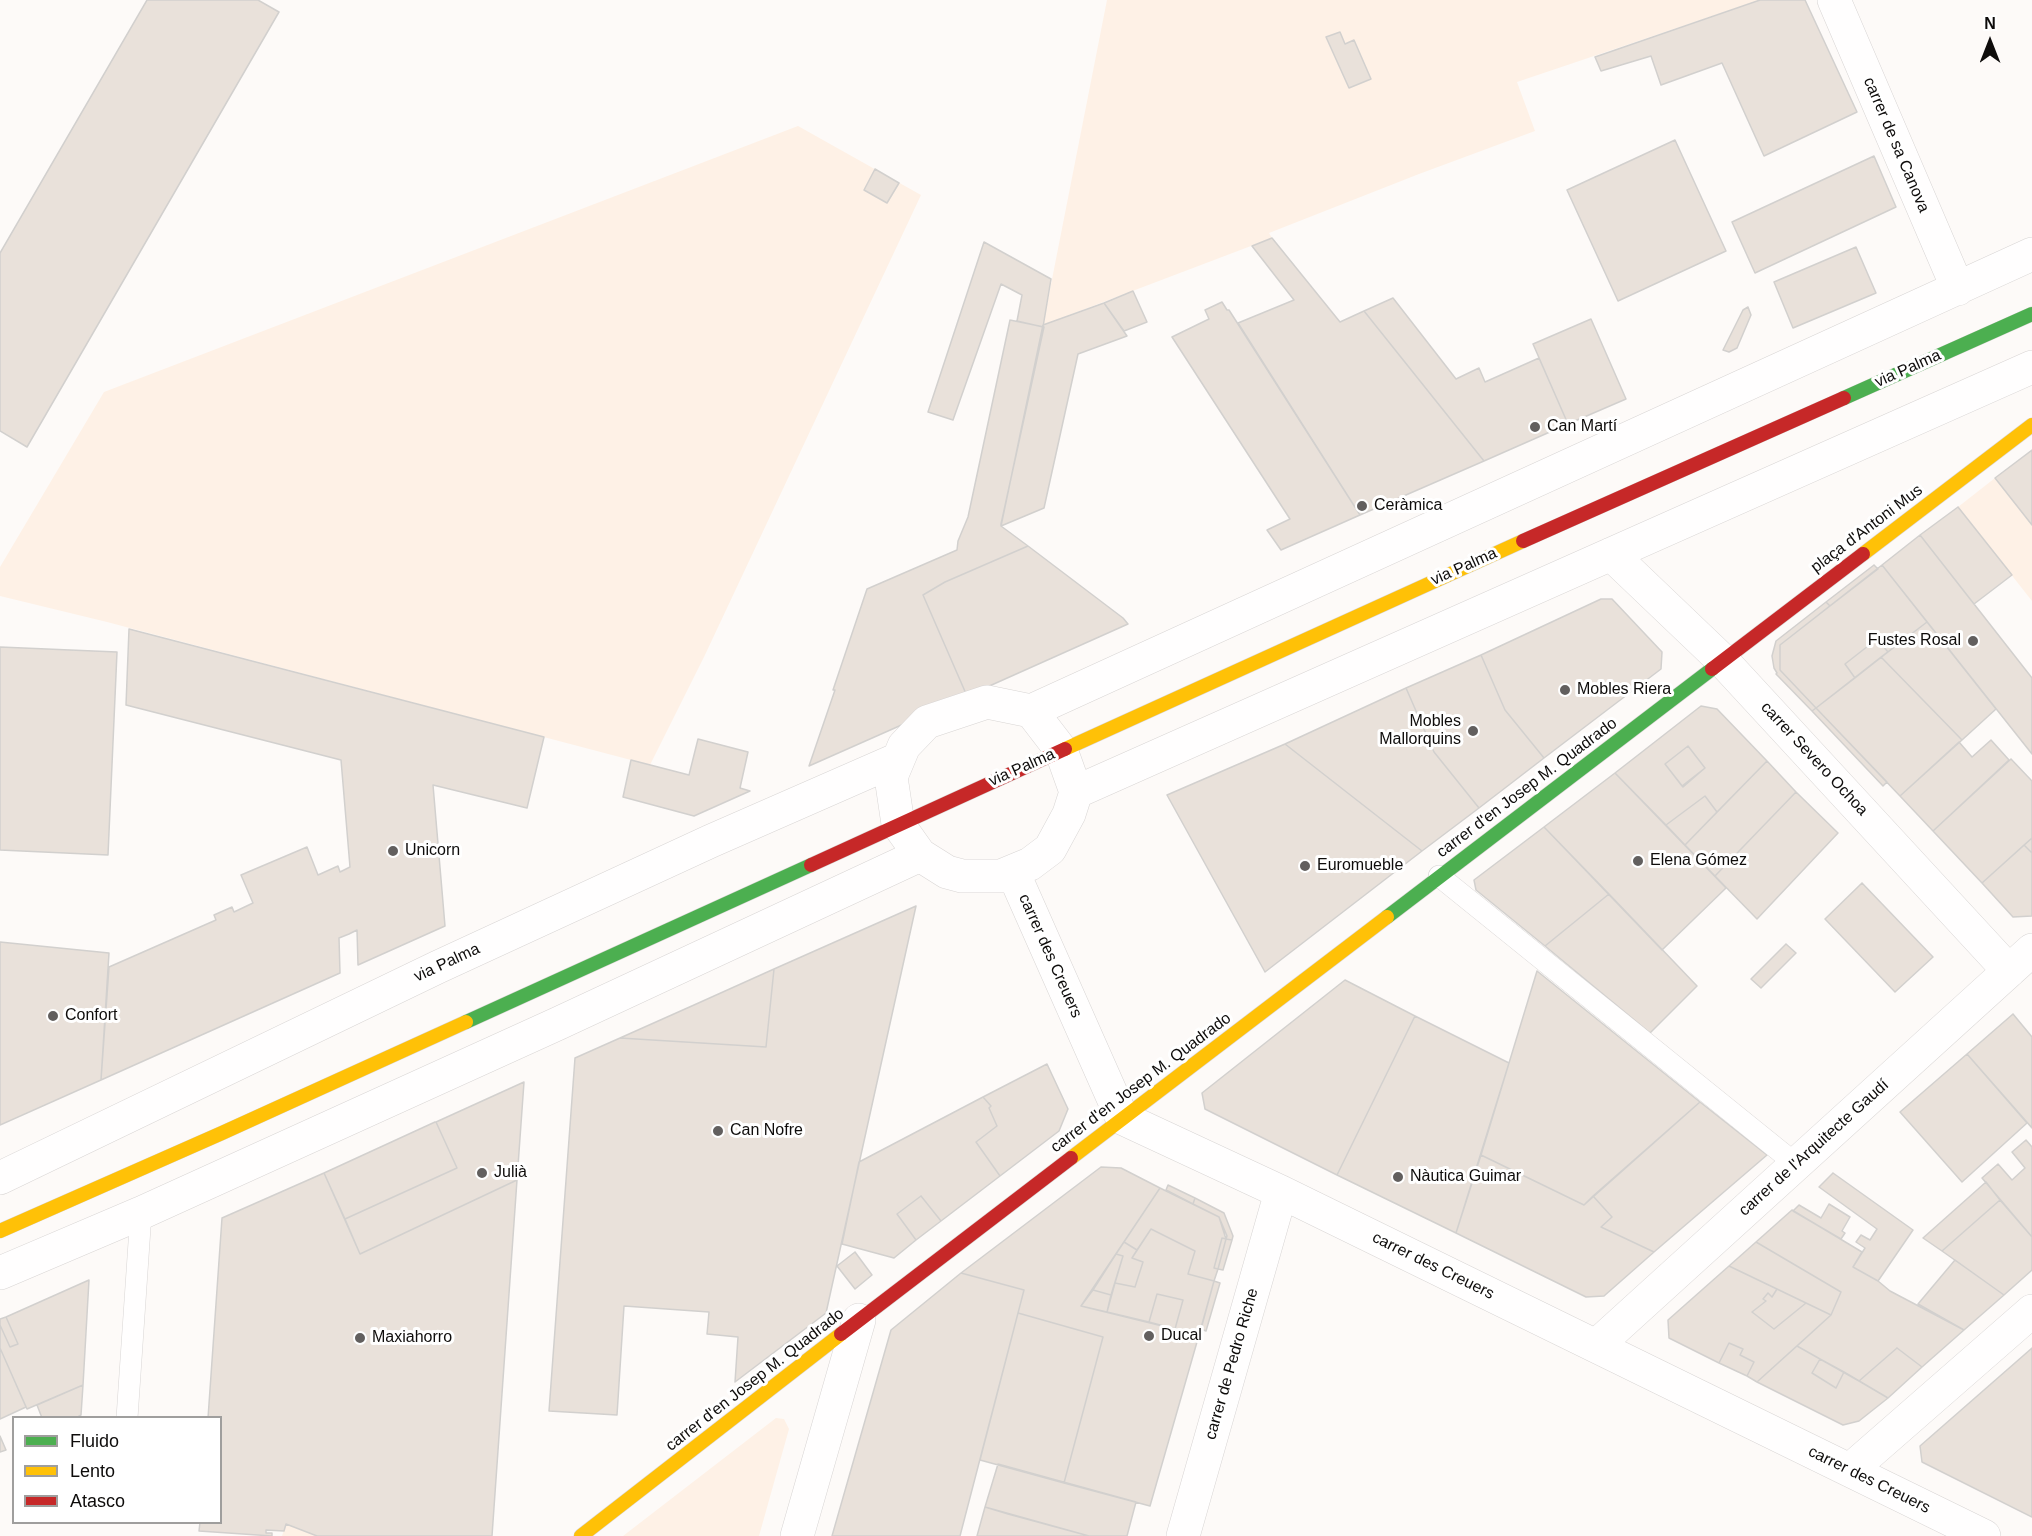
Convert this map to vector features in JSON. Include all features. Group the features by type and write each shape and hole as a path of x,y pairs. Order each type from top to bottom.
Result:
{"main road":[{"name":"via Palma","path":"0,1231 233,1128 1418,588 2032,314"},
{"name":"plaça d'Antoni Mus","path":"1722,660 2032,424"},
{"name":"carrer d'en Josep M. Quadrado","path":"581,1536 1122,1118 1722,660"}],"street":[{"name":"carrer de sa Canova","path":"1834,0 1958,289"},
{"path":"1031,711 1061,750 1076,792 1069,814 1050,849 1030,864 1001,876 962,876 946,872 920,855 898,824 891,777 904,746 927,722 987,702 1031,711 2032,254"},
{"path":"1076,792 2032,367"},
{"name":"carrer Severo Ochoa","path":"1611,554 1722,660 2021,960"},
{"name":"via Palma","path":"0,1178 448,962 711,841 898,759"},
{"path":"0,1273 141,1214 547,1029 920,855"},
{"name":"carrer des Creuers","path":"1013,872 1122,1118 1281,1192 1850,1470 1974,1534"},
{"name":"carrer de l'Arquitecte Gaudí","path":"1596,1346 2021,960"},
{"name":"carrer de Pedro Riche","path":"1183,1536 1281,1192"},
{"path":"1850,1470 2032,1311"},
{"path":"797,1536 859,1320"}],"lane":[{"path":"1439,876 1797,1165"},
{"path":"127,1416 141,1214"}],"shaded area":[{"path":"1107,0 1760,0 1517,82 1535,131 1269,233 1272,238 1043,325"},
{"path":"798,126 921,195 704,657 650,765 0,596 0,567 104,392"},
{"path":"1995,478 2032,525 2032,601 1958,507"},
{"path":"776,1418 784,1419 789,1429 759,1536 623,1536"},
{"path":"286,1524 317,1536 282,1536"}],"building":[{"path":"147,0 258,0 279,12 27,447 0,431 0,253"},
{"path":"1760,0 1805,0 1857,112 1764,156 1722,63 1661,85 1651,56 1601,71 1595,57"},
{"path":"1340,32 1345,44 1354,40 1371,79 1349,88 1326,37"},
{"path":"1675,140 1726,251 1618,301 1567,190"},
{"path":"1874,156 1896,207 1755,273 1732,222"},
{"path":"875,169 899,183 887,203 864,190"},
{"path":"1272,238 1340,322 1364,311 1484,461 1360,515 1238,323 1294,300 1252,246"},
{"path":"984,242 1051,279 1043,327 1017,321 1022,295 1001,284 953,420 928,412"},
{"path":"1856,247 1876,293 1793,328 1774,282"},
{"path":"1133,291 1147,322 1124,331 1104,303"},
{"path":"1393,298 1456,379 1479,368 1485,382 1539,358 1568,424 1484,461 1364,311"},
{"path":"1222,302 1360,515 1281,550 1267,530 1290,519 1172,337 1209,319 1205,310"},
{"path":"1104,303 1127,336 1078,354 1044,508 1001,526 1043,325"},
{"path":"1748,307 1751,315 1737,348 1729,352 1723,350 1743,310"},
{"path":"1591,319 1626,399 1568,424 1533,344"},
{"path":"1010,320 1044,327 1001,524 1028,546 945,582 923,595 967,696 809,766 867,589 957,550 958,541 968,517"},
{"path":"2032,450 2032,525 1995,478"},
{"path":"1958,507 2012,575 1974,604 1920,535"},
{"name":"Fustes Rosal","path":"1920,535 2032,678 2032,754 1882,565"},
{"path":"1028,546 1128,624 967,696 923,595 945,582"},
{"path":"1874,565 1878,569 1830,606 1826,602"},
{"path":"1882,565 1927,622 1888,652 1877,639 1845,664 1855,678 1816,708 1780,670 1780,645"},
{"name":"Mobles Riera","path":"1601,599 1612,599 1662,652 1661,669 1544,758 1505,710 1481,655"},
{"path":"1826,602 1830,606 1780,645 1780,670 1816,708 1812,711 1776,674 1772,656 1776,641"},
{"path":"1927,622 1996,709 1962,740 1881,657"},
{"name":"Unicorn","path":"129,629 544,737 527,808 433,785 445,926 358,965 357,930 339,938 340,973 101,1080 109,967 216,920 214,915 232,907 234,912 253,903 241,875 307,847 318,875 338,866 340,872 350,867 341,760 126,705"},
{"path":"1877,639 1888,652 1855,678 1845,664"},
{"path":"0,647 117,652 108,855 0,850"},
{"name":"Mobles Mallorquins","path":"1481,655 1505,710 1544,758 1479,808 1434,752 1406,688"},
{"path":"1881,657 1962,740 1900,796 1816,708"},
{"path":"1406,688 1434,752 1479,808 1422,851 1285,744"},
{"path":"1701,706 1717,709 1767,761 1717,812 1705,796 1666,825 1615,773","holes":["1688,746 1705,768 1683,787 1665,764"]},
{"path":"1816,708 1887,782 1883,786 1812,711"},
{"path":"698,739 748,752 740,788 750,791 694,816 623,797 631,760 689,775"},
{"path":"1991,740 2009,760 1933,831 1900,796 1959,742 1972,757"},
{"name":"Euromueble","path":"1285,744 1422,851 1265,972 1167,795"},
{"path":"1688,746 1705,768 1682,786 1665,764"},
{"path":"2011,759 2032,781 2032,838 1982,883 1933,831"},
{"path":"1767,761 1796,792 1715,876 1685,845"},
{"name":"Elena Gómez","path":"1615,773 1726,888 1662,950 1544,827"},
{"path":"1796,792 1838,833 1757,919 1715,876"},
{"path":"1705,796 1717,812 1685,845 1666,825"},
{"path":"1544,827 1609,894 1545,946 1476,890 1474,880"},
{"path":"2032,838 2032,853 2024,845"},
{"path":"2024,845 2032,853 2032,916 2013,917 1982,883"},
{"path":"1862,883 1933,957 1895,992 1825,919"},
{"path":"1609,894 1697,986 1650,1033 1545,946"},
{"name":"Can Nofre","path":"916,906 826,1313 735,1382 738,1337 707,1334 709,1312 624,1306 617,1415 549,1411 575,1058 620,1038 766,1047 774,969"},
{"name":"Confort","path":"0,942 109,953 101,1080 0,1125"},
{"path":"1786,944 1796,953 1761,988 1751,979"},
{"path":"774,969 766,1047 620,1038 694,1005"},
{"path":"1537,971 1700,1102 1584,1205 1481,1155"},
{"path":"1345,980 1415,1016 1337,1175 1205,1109 1202,1093"},
{"path":"2013,1014 2032,1037 2032,1128 1967,1054"},
{"path":"1415,1016 1509,1063 1456,1233 1337,1175"},
{"path":"1967,1054 2027,1123 1962,1182 1900,1112"},
{"path":"1047,1064 1068,1109 1059,1131 1000,1176 976,1142 997,1126 989,1108 991,1106 983,1097"},
{"name":"Julià","path":"524,1082 517,1180 360,1254 345,1219 457,1168 436,1122"},
{"path":"983,1097 991,1106 989,1108 997,1126 976,1142 1000,1176 941,1221 921,1196 897,1214 916,1240 894,1258 842,1244 859,1162"},
{"path":"1700,1102 1767,1155 1654,1252 1601,1227 1612,1217 1593,1196"},
{"path":"436,1122 457,1168 345,1219 324,1173"},
{"path":"2026,1140 2032,1147 2032,1237 1982,1178 1998,1164 2012,1180 2025,1168 2012,1152"},
{"path":"1481,1155 1584,1205 1593,1196 1612,1217 1601,1227 1654,1252 1604,1296 1586,1297 1456,1233"},
{"name":"Ducal","path":"1101,1167 1121,1168 1160,1188 1081,1306 1199,1335 1150,1506 1064,1483 1103,1337 1018,1313 1024,1290 961,1273"},
{"name":"Maxiahorro","path":"324,1173 360,1254 517,1180 492,1536 317,1536 286,1524 284,1531 266,1530 266,1533 272,1533 272,1536 199,1531 200,1524 222,1524 222,1416 208,1416 222,1218"},
{"path":"1833,1173 1913,1230 1878,1281 1853,1267 1865,1248 1856,1242 1861,1235 1870,1240 1877,1229 1819,1187"},
{"path":"1986,1182 2000,1200 1942,1251 1923,1238"},
{"path":"1168,1185 1195,1198 1193,1204 1166,1190"},
{"path":"1160,1188 1219,1217 1227,1236 1226,1239 1222,1238 1214,1268 1218,1269 1214,1281 1188,1274 1195,1251 1151,1229 1137,1250 1124,1242"},
{"path":"921,1196 941,1221 916,1240 897,1214"},
{"path":"1195,1198 1224,1213 1233,1236 1232,1240 1226,1239 1219,1217 1193,1204"},
{"path":"2000,1200 2032,1237 2032,1270 2004,1295 1942,1251"},
{"path":"1829,1204 1850,1217 1842,1231 1845,1233 1841,1239 1793,1211 1799,1205 1821,1218"},
{"path":"1792,1210 1862,1252 1853,1267 1878,1281 1890,1291 1964,1330 1922,1367 1897,1348 1859,1381 1797,1346 1831,1315 1841,1292 1756,1242"},
{"path":"1151,1229 1195,1251 1188,1274 1214,1281 1199,1335 1175,1329 1183,1300 1157,1294 1149,1322 1107,1312 1115,1283 1135,1287 1143,1262 1132,1258"},
{"path":"1222,1238 1226,1239 1218,1269 1214,1268"},
{"path":"1226,1239 1232,1240 1223,1270 1218,1269"},
{"path":"1124,1242 1137,1250 1132,1258 1143,1262 1135,1287 1115,1283 1123,1256 1116,1254"},
{"path":"1756,1242 1841,1292 1831,1315 1729,1266"},
{"path":"855,1252 872,1275 855,1289 837,1266"},
{"path":"1116,1254 1123,1256 1111,1295 1093,1290"},
{"path":"1955,1260 2004,1295 1964,1330 1918,1304"},
{"path":"1729,1266 1777,1289 1772,1297 1768,1293 1763,1299 1766,1301 1752,1312 1774,1329 1806,1303 1831,1315 1757,1382 1747,1376 1754,1362 1740,1355 1743,1349 1729,1343 1719,1363 1669,1338 1668,1320"},
{"path":"961,1273 1024,1290 960,1536 832,1536 891,1330"},
{"path":"89,1280 83,1385 27,1409 0,1348 0,1325 10,1347 18,1344 6,1317"},
{"path":"1214,1281 1220,1283 1206,1331 1201,1329"},
{"path":"1777,1289 1806,1303 1774,1329 1752,1312 1766,1301 1763,1299 1768,1293 1772,1297"},
{"path":"1093,1290 1111,1295 1107,1312 1081,1306"},
{"path":"1157,1294 1183,1300 1175,1329 1149,1322"},
{"path":"1018,1313 1103,1337 1064,1483 980,1460"},
{"path":"6,1317 18,1344 10,1347 0,1325 0,1319"},
{"path":"1729,1343 1743,1349 1740,1355 1754,1362 1747,1376 1719,1363"},
{"path":"1797,1346 1820,1359 1812,1373 1836,1388 1844,1372 1888,1398 1859,1421 1843,1425 1757,1382"},
{"path":"0,1348 26,1407 0,1419"},
{"path":"1897,1348 1922,1367 1888,1398 1859,1381"},
{"path":"2032,1348 2032,1517 1922,1462 1920,1446"},
{"path":"1820,1359 1844,1372 1836,1388 1812,1373"},
{"path":"83,1385 79,1416 41,1416 37,1405"},
{"path":"0,1436 6,1450 0,1452"},
{"path":"998,1464 1136,1502 1127,1536 1089,1536 985,1507"},
{"path":"985,1507 1008,1514 1089,1536 977,1536"}],"traffic: fast":[{"path":"1844,398 2032,314"},
{"path":"1387,917 1712,669"},
{"path":"466,1022 811,865"}],"traffic: slow":[{"path":"1863,554 2032,425"},
{"path":"1065,749 1523,541"},
{"path":"1071,1158 1387,917"},
{"path":"0,1231 466,1022"},
{"path":"581,1536 841,1334"}],"traffic: jam":[{"path":"1523,541 1844,398"},
{"path":"1712,669 1863,554"},
{"path":"811,865 1065,749"},
{"path":"841,1334 1071,1158"}],"place":[{"name":"Can Martí","path":"1535,427"},
{"name":"Ceràmica","path":"1362,506"},
{"name":"Fustes Rosal","path":"1973,641"},
{"name":"Mobles Riera","path":"1565,690"},
{"name":"Mobles Mallorquins","path":"1473,731"},
{"name":"Unicorn","path":"393,851"},
{"name":"Elena Gómez","path":"1638,861"},
{"name":"Euromueble","path":"1305,866"},
{"name":"Confort","path":"53,1016"},
{"name":"Can Nofre","path":"718,1131"},
{"name":"Julià","path":"482,1173"},
{"name":"Nàutica Guimar","path":"1398,1177"},
{"name":"Ducal","path":"1149,1336"},
{"name":"Maxiahorro","path":"360,1338"}]}
